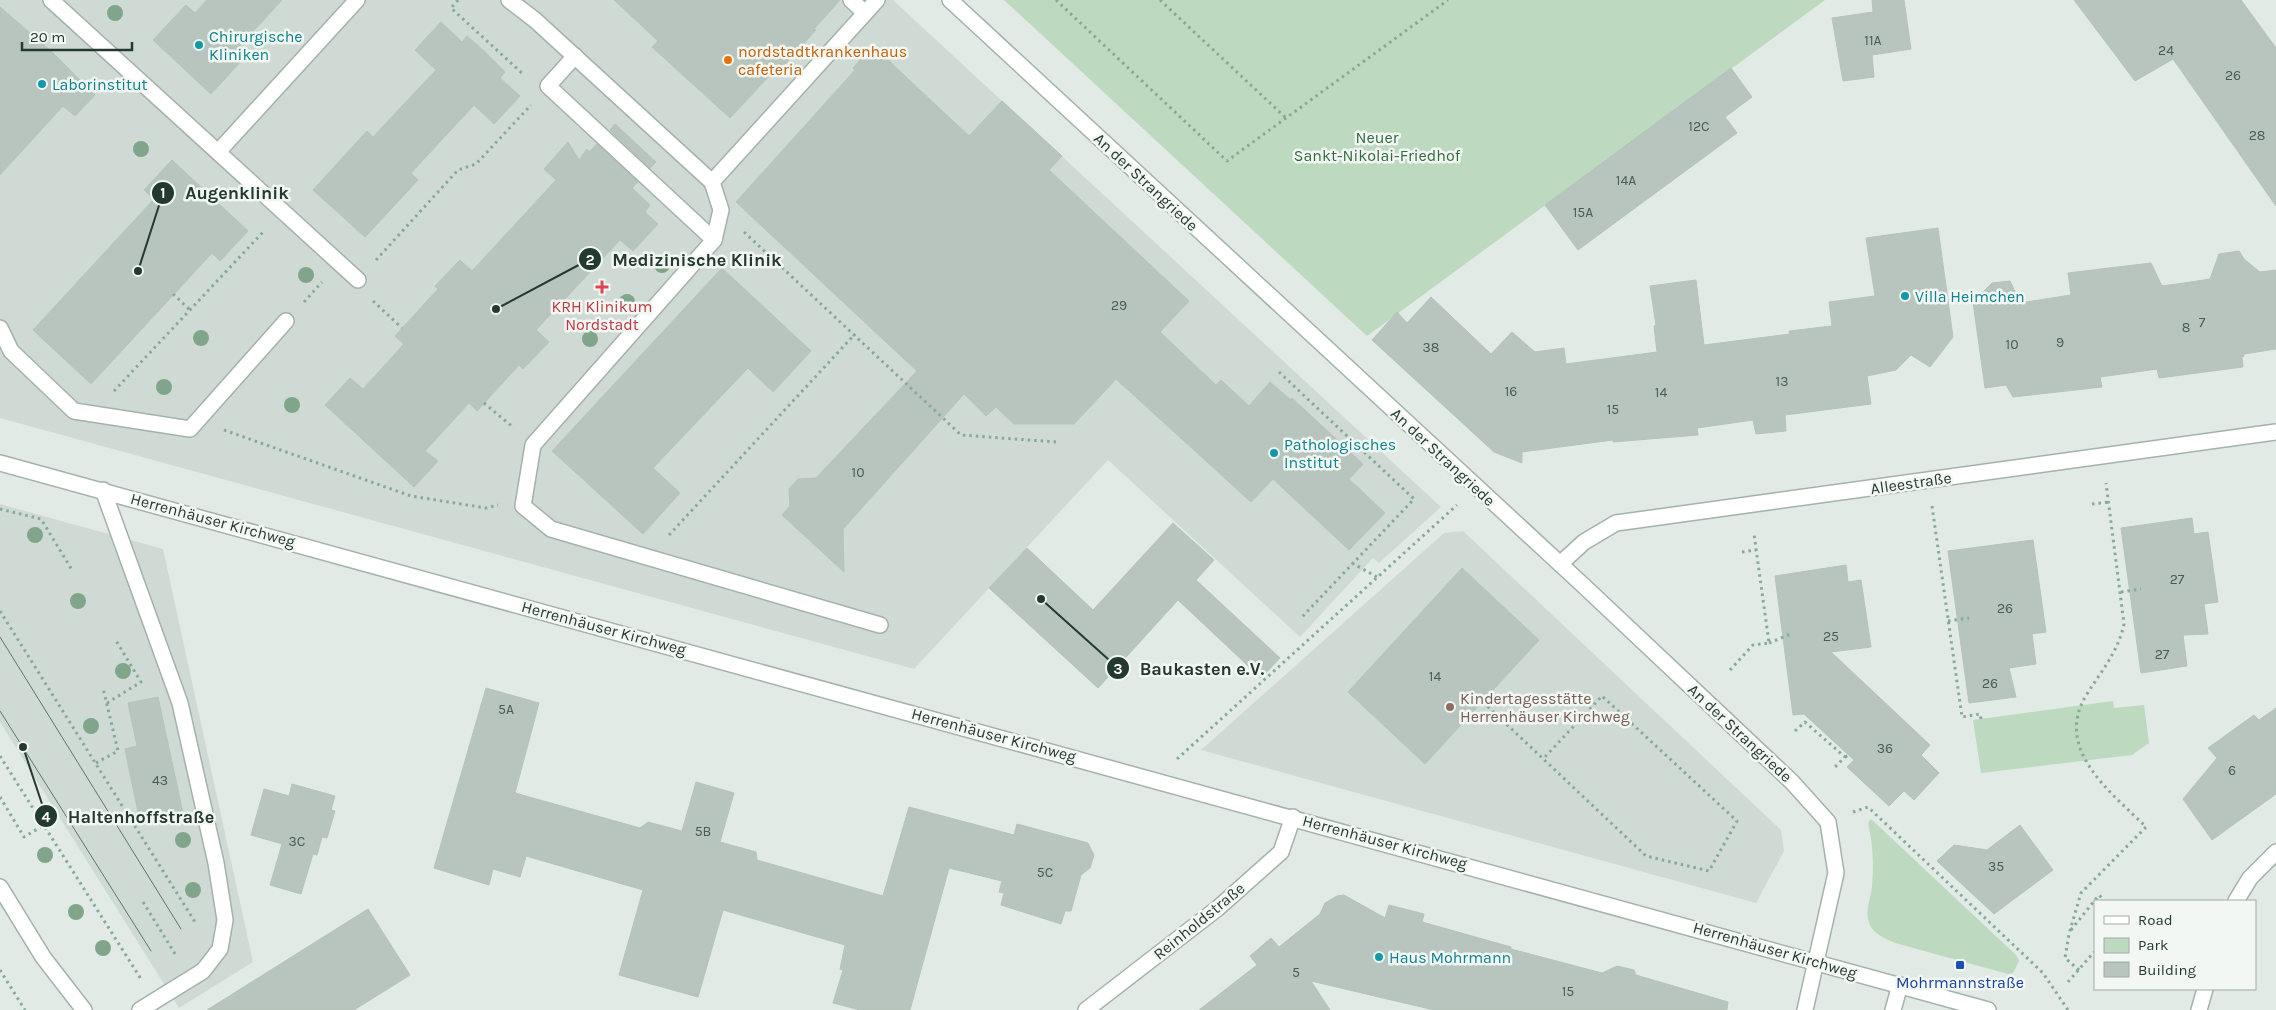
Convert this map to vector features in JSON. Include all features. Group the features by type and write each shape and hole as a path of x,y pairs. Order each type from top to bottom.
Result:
{"street":[{"path":"51,0 358,280"},
{"path":"218,152 357,0"},
{"path":"509,0 535,20 712,182 721,210 714,240 534,445 523,506 551,529 880,625"},
{"path":"851,0 866,13"},
{"path":"712,182 878,0"},
{"name":"An der Strangriede","path":"950,0 1560,564 1792,782 1828,822"},
{"path":"575,56 546,89 714,240"},
{"path":"0,328 11,352 61,401 74,411 190,429 286,321"},
{"name":"Alleestraße","path":"1560,564 1584,542 1616,523 2276,432"},
{"name":"Herrenhäuser Kirchweg","path":"0,463 1293,817 1988,1010"},
{"path":"103,490 180,704 216,863 225,920 220,949 203,971 140,1010"},
{"name":"Reinholdstraße","path":"1086,1010 1218,908 1281,852 1293,817"},
{"path":"1805,1010 1836,872 1828,822"},
{"path":"2237,900 2250,878 2276,852"},
{"path":"0,887 43,957 84,1010"},
{"path":"1893,1010 1900,985"},
{"path":"2199,1010 2205,990"}],"path":[{"path":"402,328 373,301 358,280 458,170 476,164 546,89 451,8 458,0"},
{"path":"1056,0 1227,161 1448,0"},
{"path":"1160,0 1286,118"},
{"path":"211,197 217,190"},
{"path":"721,210 961,435 1056,442"},
{"path":"92,415 282,211"},
{"path":"286,321 339,263"},
{"path":"173,294 190,310"},
{"path":"649,558 854,334"},
{"path":"1279,372 1414,499 1302,617"},
{"path":"484,403 534,445"},
{"path":"197,421 411,496 486,508 499,505 523,506"},
{"path":"2078,970 2065,958 2069,932 2081,893 2146,827 2092,774 2082,755 2076,735 2086,696 2110,662 2120,642 2124,624 2106,486"},
{"path":"1154,779 1476,487"},
{"path":"2092,504 2108,502"},
{"path":"0,509 42,519 72,570"},
{"path":"1932,510 1962,717 1980,714 1981,719"},
{"path":"1754,534 1769,643"},
{"path":"1742,552 1756,550"},
{"path":"1352,564 1378,577"},
{"path":"2121,592 2141,589"},
{"path":"0,611 195,920"},
{"path":"1948,621 1969,618"},
{"path":"1730,670 1754,645 1769,643 1793,632"},
{"path":"107,703 141,682 115,639"},
{"path":"96,763 118,751 104,688"},
{"path":"1483,702 1543,759 1646,856 1709,871 1737,821 1602,696 1543,759"},
{"path":"1795,731 1805,722 1845,757"},
{"path":"1835,767 1845,757 1850,755"},
{"path":"0,756 155,1000"},
{"path":"0,796 24,837 44,825"},
{"path":"1828,822 1868,807 2043,973 2068,1010"},
{"path":"2095,900 2099,895 2102,898"},
{"path":"2069,932 2094,901"},
{"path":"143,902 179,960"},
{"path":"2068,982 2094,952"},
{"path":"0,970 26,1010"}],"shaded area":[{"name":"KRH Klinikum Nordstadt","path":"0,0 893,0 1441,507 1379,563 1373,558 1300,637 1108,460 914,669 0,418"},
{"path":"0,504 163,549 253,962 179,1008 0,722"},
{"name":"Kindertagesstätte Herrenhäuser Kirchweg","path":"1463,531 1781,830 1784,851 1756,903 1201,750 1444,533"}],"green space":[{"name":"Neuer Sankt-Nikolai-Friedhof","path":"1004,0 1825,0 1367,336"},
{"path":"2113,701 2114,708 2144,705 2149,743 2132,755 1981,773 1973,720"},
{"path":"1871,819 2016,955 2019,961 2013,973 2008,974 1895,943 1874,931 1868,920 1868,905 1873,871 1872,846 1868,823"}],"building":[{"name":"Chirurgische Kliniken","path":"207,0 282,0 236,50 244,58 211,94 153,40 186,5 195,13"},
{"name":"nordstadtkrankenhaus cafeteria","path":"614,0 840,0 814,29 816,30 775,75 772,73 730,118 652,47 658,41"},
{"path":"1872,0 1904,0 1911,49 1872,55 1874,77 1843,81 1832,18 1873,12"},
{"path":"2074,0 2241,0 2276,48 2276,206 2173,59 2135,81"},
{"name":"Laborinstitut","path":"0,7 52,52 95,95 75,116 63,106 0,175"},
{"path":"441,22 462,42 467,36 485,52 505,72 500,78 520,96 494,124 474,105 411,173 418,180 365,237 313,190 367,131 373,137 436,70 415,50"},
{"path":"873,46 969,136 1002,101 1062,156 1049,170 1189,301 1160,332 1216,385 1221,380 1249,406 1270,382 1291,400 1292,398 1363,464 1349,479 1385,513 1349,550 1273,479 1251,502 1116,379 1074,424 1014,424 996,407 986,416 964,394 843,529 844,572 782,515 790,506 789,489 798,479 816,478 917,371 736,202 855,70 853,68"},
{"path":"1731,68 1752,97 1725,117 1737,133 1578,250 1545,205"},
{"path":"615,124 656,162 650,168 610,130"},
{"path":"568,142 579,160 587,149 589,152 597,144 638,182 632,188 650,205 645,212 658,224 633,251 620,240 536,330 549,342 523,369 519,365 477,411 469,403 425,451 438,461 414,487 325,405 350,378 363,389 404,344 395,336 438,289 435,286 460,260 472,271 556,180 544,169"},
{"path":"172,160 248,231 220,261 212,253 91,384 33,330 154,199 144,190"},
{"path":"1938,228 1953,337 1930,367 1911,355 1896,370 1867,376 1871,404 1785,415 1786,431 1756,434 1753,420 1697,428 1698,435 1613,442 1613,440 1522,452 1522,463 1494,452 1372,340 1397,312 1407,323 1431,297 1491,354 1512,332 1535,352 1564,348 1566,364 1657,352 1654,326 1656,325 1650,286 1696,280 1704,345 1790,334 1789,331 1832,326 1829,302 1875,296 1866,238"},
{"path":"2239,251 2244,259 2260,272 2276,270 2276,349 2244,354 2242,357 2243,367 2159,378 2157,369 2100,377 2102,387 2013,397 2006,385 1985,388 1973,302 1992,283 2010,281 2020,303 2071,295 2068,273 2151,263 2162,286 2210,279 2219,254"},
{"path":"722,268 811,351 773,392 748,368 653,468 680,493 643,534 552,451"},
{"path":"2192,518 2194,534 2208,532 2218,602 2204,604 2208,634 2183,635 2187,666 2141,673 2121,528"},
{"path":"1173,523 1214,560 1196,580 1280,658 1261,678 1178,600 1098,688 989,588 1027,548 1093,610"},
{"path":"2033,540 2046,632 2032,634 2036,664 2009,668 2016,697 1969,703 1948,551"},
{"path":"1846,565 1848,582 1861,580 1871,647 1831,652 1930,745 1921,755 1939,773 1914,800 1904,791 1889,806 1847,767 1854,760 1804,714 1793,715 1775,576"},
{"path":"1462,568 1539,640 1425,764 1348,692"},
{"path":"486,688 539,703 515,793 640,828 648,822 682,831 696,782 734,793 720,842 756,852 757,860 883,896 909,807 1014,835 1017,824 1088,843 1094,855 1090,868 1081,875 1071,911 1065,911 1061,924 1001,905 1004,893 999,892 1002,881 949,868 910,1010 860,1010 833,1003 843,970 840,969 845,945 723,910 698,997 619,975 643,890 526,856 520,877 493,869 489,885 434,868"},
{"path":"158,697 183,813 140,822 125,749 137,746 128,703"},
{"path":"2276,708 2276,794 2212,840 2183,799 2217,758 2208,748 2254,715 2259,720"},
{"path":"292,784 335,796 331,810 335,811 327,838 322,837 317,855 313,854 301,894 270,885 282,844 251,835 264,789 289,796"},
{"path":"2020,825 2053,870 1994,914 1937,861 1954,845 1987,850"},
{"path":"1344,895 1385,918 1389,905 1424,914 1422,922 1511,947 1511,949 1602,973 1617,966 1634,970 1636,975 1728,1002 1727,1010 1434,1010 1311,981 1330,1010 1199,1010 1257,965 1250,956 1271,938 1279,947 1320,914 1325,903 1337,896"},
{"path":"368,909 410,975 354,1010 207,1010"}],"tram line":[{"path":"0,637 181,929"},
{"path":"0,711 151,951"}],"place":[{"name":"Chirurgische Kliniken","path":"199,45"},
{"name":"nordstadtkrankenhaus cafeteria","path":"728,60"},
{"name":"Laborinstitut","path":"42,84"},
{"name":"Augenklinik","path":"138,271"},
{"name":"KRH Klinikum Nordstadt","path":"602,287"},
{"name":"Villa Heimchen","path":"1905,296"},
{"name":"Medizinische Klinik","path":"496,309"},
{"name":"Pathologisches Institut","path":"1274,453"},
{"name":"Baukasten e.V.","path":"1041,599"},
{"name":"Kindertagesstätte Herrenhäuser Kirchweg","path":"1450,707"},
{"name":"Haltenhoffstraße","path":"23,747"},
{"name":"Haus Mohrmann","path":"1379,957"},
{"name":"Mohrmannstraße","path":"1960,965"}]}
